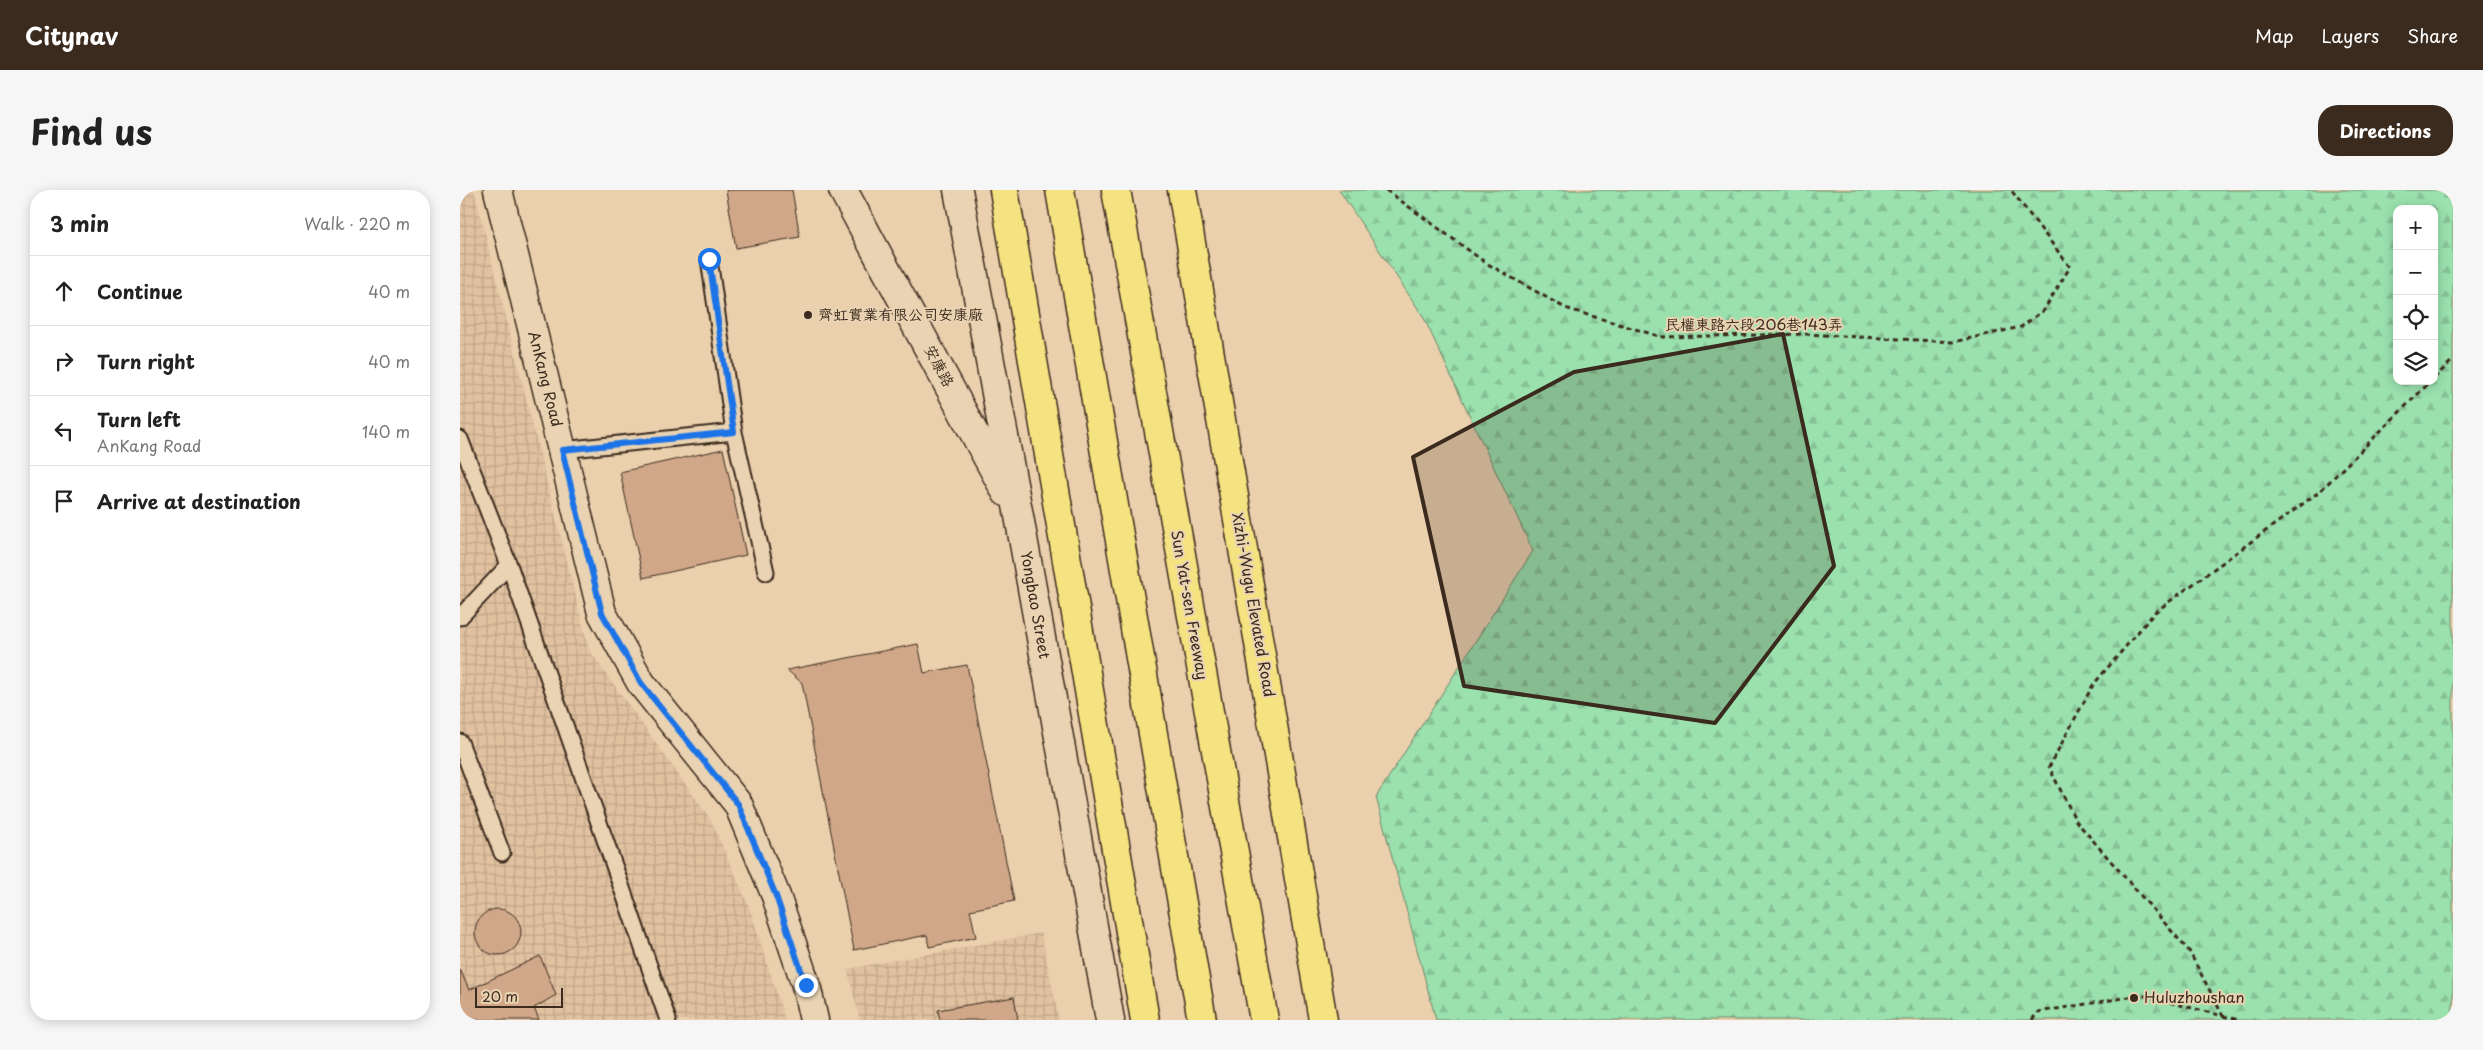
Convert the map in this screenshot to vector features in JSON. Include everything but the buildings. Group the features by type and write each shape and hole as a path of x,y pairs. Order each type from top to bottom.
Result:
{"highway":[{"path":"1004,190 1145,1020"},
{"path":"1060,190 1202,1020"},
{"name":"Sun Yat-sen Freeway","path":"1116,190 1264,1020"},
{"name":"Xizhi-Wugu Elevated Road","path":"1182,190 1323,1020"}],"street":[{"name":"AnKang Road","path":"498,190 602,613 641,683 738,804 776,896 806,985 814,1020"},
{"name":"安康路","path":"843,190 1020,516"},
{"name":"Yongbao Street","path":"958,190 1020,516 1110,1020"}],"lane":[{"path":"709,259 734,432 766,572"},
{"path":"562,450 734,432"},
{"path":"460,439 509,565 668,1020"},
{"path":"460,618 509,565"},
{"path":"460,742 502,853"}],"path":[{"name":"民權東路六段206巷143弄","path":"1386,190 1486,263 1564,308 1662,337 1806,334 1953,342 2021,327 2044,310 2070,267 2011,190"},
{"path":"2438,374 2453,360"},
{"path":"2223,1016 2189,951 2076,821 2049,767 2093,685 2155,612 2319,492 2427,385"},
{"path":"2032,1020 2038,1012 2141,995 2239,1020"}],"highlighted area":[{"path":"1783,334 1834,566 1715,723 1464,686 1413,457 1574,372"}],"shaded area":[{"path":"460,190 474,190 589,650 711,820 750,909 785,1020 460,1020"},
{"path":"1041,933 1059,1020 860,1020 847,969"}],"green space":[{"path":"1339,190 2453,190 2453,1020 1436,1020 1376,797 1533,551 1423,316"}],"place":[{"name":"齊虹實業有限公司安康廠","path":"808,315"},
{"name":"Huluzhoushan","path":"2134,998"}],"route":[{"path":"709,259 734,432 562,450 602,613 641,683 738,804 776,896 806,985"}]}
